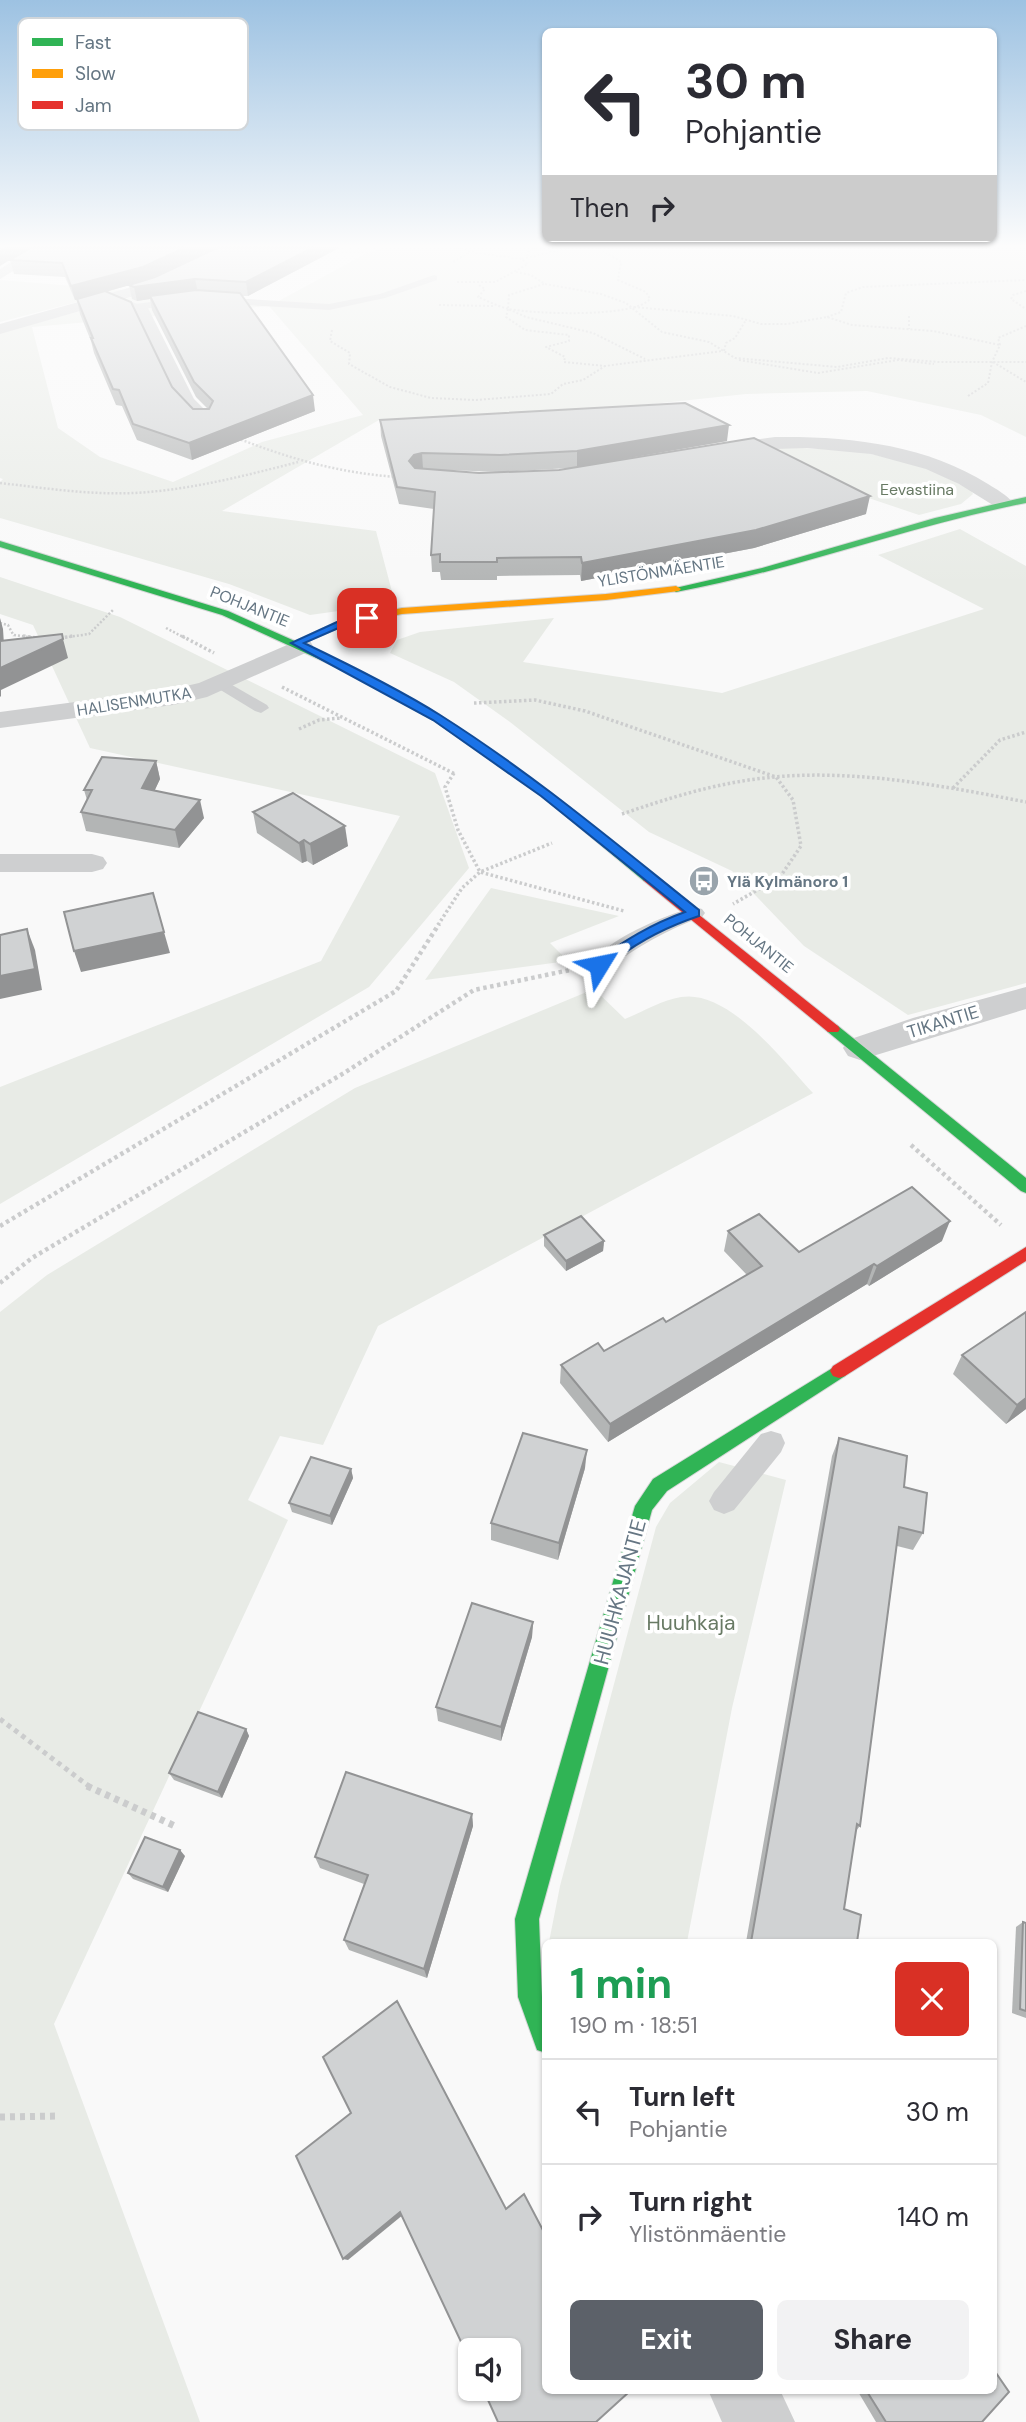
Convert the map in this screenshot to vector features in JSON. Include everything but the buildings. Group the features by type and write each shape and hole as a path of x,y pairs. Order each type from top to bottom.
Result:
{"street":[{"path":"166,360 186,402 205,419"},
{"path":"696,455 771,443 828,444 860,448 930,464 962,477 1003,503"},
{"name":"YLISTÖNMÄENTIE","path":"298,645 340,624 393,612 597,599 703,585 777,567 1003,503 1026,500"},
{"name":"POHJANTIE","path":"0,544 225,613 351,670 447,725 545,794 695,913 1026,1187"},
{"name":"HALISENMUTKA","path":"0,720 173,697 249,671 298,645"},
{"path":"0,863 92,863"},
{"name":"TIKANTIE","path":"860,1048 925,1026 1026,998"},
{"name":"HUUHKAJANTIE","path":"542,2030 530,1997 527,1919 644,1506 660,1485 1026,1253"},
{"path":"744,2394 760,2422"}],"lane":[{"path":"220,683 261,708"},
{"path":"599,965 637,938 663,924 695,913"},
{"path":"724,1501 771,1443"}],"path":[{"path":"349,360 349,364 390,387 431,398 476,400 551,394 563,384 583,380 605,366"},
{"path":"564,360 605,366 646,360"},
{"path":"740,360 818,373 898,360"},
{"path":"755,360 815,366 875,360"},
{"path":"898,360 929,365 939,362"},
{"path":"914,360 1026,362"},
{"path":"992,362 1026,382"},
{"path":"968,397 988,383 992,362"},
{"path":"205,419 222,432 298,462 370,476 396,477"},
{"path":"0,483 81,492 133,493 175,488 298,462"},
{"path":"101,604 126,613"},
{"path":"52,640 89,634 114,609"},
{"path":"0,623 8,625 14,635 16,648"},
{"path":"162,626 466,779"},
{"path":"14,635 40,638"},
{"path":"474,703 535,700 585,711 776,777 793,800 801,846 780,877 734,904 695,913"},
{"path":"299,729 319,720 344,717"},
{"path":"952,789 1000,740 1026,732"},
{"path":"454,773 445,787 458,830 480,872 625,911 663,924"},
{"path":"618,816 689,793 776,777 877,778 1026,802"},
{"path":"0,1226 396,991 462,888 480,872 552,843"},
{"path":"0,1283 32,1258 344,1073 474,990 599,965"},
{"path":"901,1137 1005,1229"},
{"path":"0,1719 85,1785 175,1826"},
{"path":"0,2117 59,2116"}],"green space":[{"path":"0,360 41,360 58,428 100,457 173,482 262,442 363,415 316,360 1026,360 1026,437 981,415 867,391 746,394 559,414 379,420 222,511 376,531 395,603 310,615 229,584 0,518 0,482 3,479 0,478"},
{"name":"Eevastiina","path":"765,446 859,451 925,467 971,490 973,494 961,504 919,515 830,485"},
{"path":"960,529 1026,566 1026,983 908,1015 804,946 732,871 649,832 510,722 454,682 390,653 397,640 420,632 554,618 523,662 722,693 984,609 878,555"},
{"path":"0,577 120,617 435,773 469,868 369,987 0,1204 0,1087 321,961 400,816 90,748 33,625 0,614"},
{"path":"491,888 619,916 550,943 568,961 425,980"},
{"path":"594,989 625,1019 659,1003 681,997 699,998 718,1004 754,1030 813,1093 378,1326 323,1445 280,1436 248,1500 288,1520 54,2024 200,2422 0,2422 0,1312 47,1275 355,1088"},
{"name":"Huuhkaja","path":"719,1462 786,1480 732,1708 688,1939 550,1939 560,1886 656,1527 670,1503"}],"traffic: fast":[{"path":"676,589 765,570 938,520 1026,500"},
{"path":"0,544 225,613 351,670 436,717 546,794 648,878"},
{"path":"833,1029 1026,1187"},
{"path":"542,2030 530,1997 527,1919 644,1506 660,1485 839,1371"}],"traffic: slow":[{"path":"296,643 340,624 402,611 606,597 676,589"}],"traffic: jam":[{"path":"648,878 833,1029"},
{"path":"839,1371 1026,1253"}],"place":[{"name":"Ylä Kylmänoro 1","path":"704,881"}],"route":[{"path":"367,618 340,624 296,643 436,717 545,794 695,913 663,924 637,938 599,965"}]}
